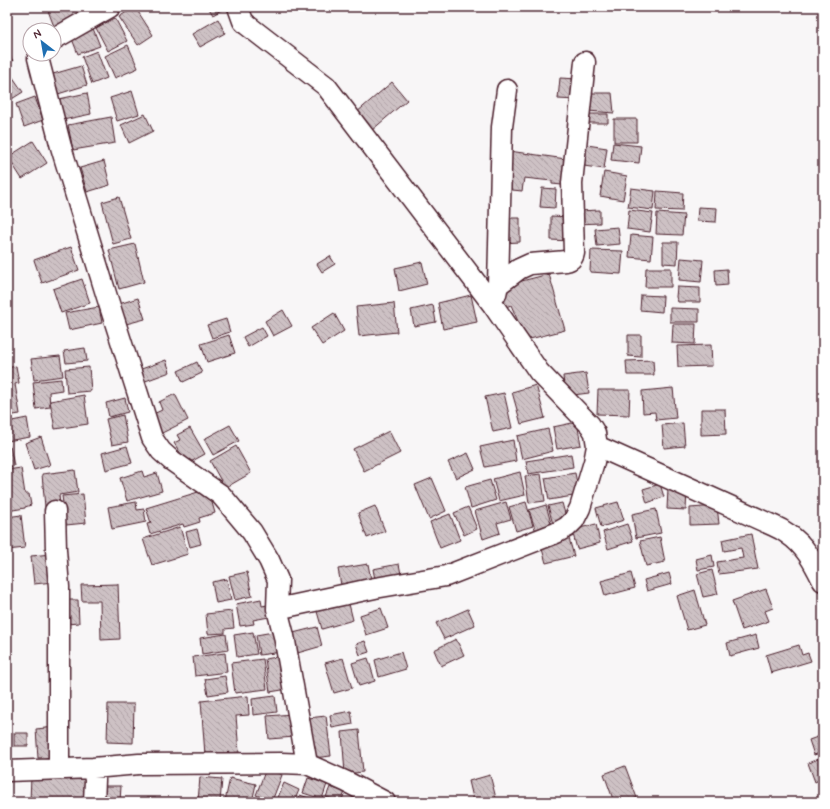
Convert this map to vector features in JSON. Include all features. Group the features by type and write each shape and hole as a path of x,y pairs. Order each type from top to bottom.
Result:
{"street":[{"path":"62,34 110,7"},
{"path":"238,7 243,21 247,25 326,86 493,305 538,372 590,425 594,433 597,446 594,462 580,508 574,520 567,527 556,533 446,576 374,588 277,609"},
{"path":"39,62 61,147 152,438 161,451 171,460 221,495 252,532 269,560 278,580 277,609 284,636 307,764"},
{"path":"498,285 519,269 530,264 566,261 572,259 573,257 572,183 585,62"},
{"path":"493,305 498,285 502,127 507,90"},
{"path":"597,446 774,526 788,534 799,543 810,556 823,581"},
{"path":"55,512 59,587 59,769"},
{"path":"7,771 93,768 138,764 307,764 341,779 385,802"},
{"path":"93,768 94,802"}],"building":[{"path":"78,7 83,17 62,26 62,22 52,22 47,8"},
{"path":"134,7 153,35 138,45 119,17"},
{"path":"208,7 226,7 213,15"},
{"path":"115,18 127,41 108,51 96,28"},
{"path":"218,19 225,33 200,47 192,34"},
{"path":"92,26 100,46 78,54 70,34"},
{"path":"128,45 138,68 115,78 105,56"},
{"path":"7,51 13,61 7,65"},
{"path":"97,51 107,78 92,84 82,57"},
{"path":"81,66 87,85 58,94 53,74"},
{"path":"12,76 23,92 7,102 7,79"},
{"path":"560,78 578,79 576,100 558,99"},
{"path":"392,82 407,100 371,131 356,113"},
{"path":"132,91 139,114 117,121 110,98"},
{"path":"87,93 91,114 63,120 59,99"},
{"path":"590,93 612,93 614,113 588,111"},
{"path":"35,97 43,120 24,127 16,104"},
{"path":"145,114 153,131 129,143 121,125"},
{"path":"587,114 608,114 608,123 587,123"},
{"path":"111,117 115,143 73,150 68,125"},
{"path":"614,119 637,119 637,142 614,142"},
{"path":"33,141 47,163 22,179 8,157"},
{"path":"613,143 641,146 639,163 611,160"},
{"path":"587,145 607,148 604,169 584,166"},
{"path":"509,151 566,159 562,185 552,184 552,181 524,178 522,191 503,189"},
{"path":"104,161 110,185 87,192 80,168"},
{"path":"604,172 627,176 623,200 600,196"},
{"path":"542,188 556,189 555,208 540,207"},
{"path":"631,188 655,191 653,210 628,207"},
{"path":"657,191 683,193 682,211 656,210"},
{"path":"119,197 131,239 113,244 102,202"},
{"path":"698,207 717,208 716,222 697,221"},
{"path":"600,210 600,223 578,224 578,211"},
{"path":"629,210 653,213 650,232 627,229"},
{"path":"657,213 684,215 682,235 656,234"},
{"path":"551,216 570,217 569,241 551,240"},
{"path":"502,218 520,218 520,242 502,243"},
{"path":"618,227 620,244 597,246 595,229"},
{"path":"631,235 653,237 651,259 629,257"},
{"path":"663,242 678,242 677,264 663,263"},
{"path":"135,244 144,282 119,289 109,250"},
{"path":"71,247 79,270 42,283 34,260"},
{"path":"591,250 623,251 621,274 590,272"},
{"path":"330,256 335,264 322,272 317,264"},
{"path":"681,258 703,260 701,282 679,280"},
{"path":"422,262 427,284 399,291 395,268"},
{"path":"646,268 671,268 671,287 645,287"},
{"path":"727,269 728,285 716,286 715,270"},
{"path":"549,274 565,330 526,340 511,305 501,309 502,286"},
{"path":"82,279 90,303 61,313 53,289"},
{"path":"677,287 700,288 700,302 678,302 676,297"},
{"path":"471,295 477,322 443,329 438,303"},
{"path":"641,295 663,296 662,312 640,310"},
{"path":"138,298 145,319 126,324 119,304"},
{"path":"394,303 397,332 359,336 356,307"},
{"path":"433,305 436,322 414,326 411,310"},
{"path":"99,307 102,323 69,330 65,313"},
{"path":"670,308 699,309 699,322 670,322"},
{"path":"283,310 292,326 273,336 265,321"},
{"path":"334,313 344,331 322,345 311,328"},
{"path":"226,319 230,332 212,338 207,325"},
{"path":"673,324 696,324 695,344 672,343"},
{"path":"262,327 267,336 248,347 243,337"},
{"path":"229,335 235,353 207,362 201,344"},
{"path":"628,335 641,335 641,357 628,356"},
{"path":"711,345 712,366 678,367 677,346"},
{"path":"85,348 87,361 66,363 64,351"},
{"path":"60,356 63,376 34,380 31,359"},
{"path":"166,360 170,372 140,383 136,371"},
{"path":"653,360 654,375 627,375 626,361"},
{"path":"197,362 202,373 183,382 178,371"},
{"path":"16,366 19,383 15,384 20,414 7,416 7,368"},
{"path":"89,367 91,391 67,393 65,369"},
{"path":"586,373 589,393 565,396 563,376"},
{"path":"61,379 62,390 49,392 50,407 36,409 33,382"},
{"path":"536,385 545,418 521,424 512,392"},
{"path":"673,388 676,418 656,420 655,412 643,413 642,391"},
{"path":"598,390 630,390 629,415 597,414"},
{"path":"504,393 512,428 493,432 485,397"},
{"path":"175,394 188,420 158,435 149,416 162,410 159,402"},
{"path":"84,395 88,424 55,429 50,401"},
{"path":"125,398 128,412 109,417 106,403"},
{"path":"701,409 725,409 726,434 701,435"},
{"path":"123,415 128,442 112,445 106,419"},
{"path":"27,418 30,437 7,441 7,422"},
{"path":"577,422 581,445 557,449 553,427"},
{"path":"683,423 685,446 664,448 662,425"},
{"path":"230,425 239,441 213,455 204,439"},
{"path":"190,428 205,454 187,464 174,443 180,440 177,435"},
{"path":"548,429 553,451 522,459 517,436"},
{"path":"389,431 400,453 364,471 353,449"},
{"path":"41,437 50,465 34,470 25,443"},
{"path":"513,440 516,461 485,467 480,447"},
{"path":"10,446 14,466 7,468 7,447"},
{"path":"127,446 132,463 106,470 102,453"},
{"path":"236,446 251,473 225,488 210,461"},
{"path":"468,453 475,469 456,478 448,462"},
{"path":"571,454 573,467 528,474 526,461"},
{"path":"21,468 25,494 29,494 31,505 25,508 7,511 7,470"},
{"path":"75,470 78,492 59,495 60,505 45,507 42,474"},
{"path":"142,471 144,477 157,473 162,491 127,501 120,478"},
{"path":"520,472 525,495 499,501 493,479"},
{"path":"575,473 579,495 549,500 545,478"},
{"path":"541,474 545,501 529,503 525,476"},
{"path":"432,478 446,511 429,519 415,485"},
{"path":"490,480 496,500 471,508 465,487"},
{"path":"660,484 664,497 647,503 643,489"},
{"path":"208,489 215,513 199,518 200,522 184,527 183,524 150,534 147,524 151,523 146,508"},
{"path":"668,489 687,490 686,510 667,509"},
{"path":"83,494 86,523 66,525 62,496"},
{"path":"136,502 137,510 144,509 146,522 112,529 108,507"},
{"path":"506,502 511,519 497,523 500,533 483,539 475,511"},
{"path":"526,502 533,526 516,531 509,507"},
{"path":"618,502 624,520 601,527 596,508"},
{"path":"562,503 568,524 554,528 548,506"},
{"path":"546,505 552,527 536,532 529,510"},
{"path":"375,506 385,531 367,538 358,513"},
{"path":"717,506 719,524 690,525 690,508"},
{"path":"468,507 477,529 464,535 454,513"},
{"path":"656,509 661,533 636,538 632,514"},
{"path":"450,514 460,540 440,548 430,522"},
{"path":"21,515 25,548 7,550 7,517"},
{"path":"596,524 600,543 577,549 572,530"},
{"path":"627,524 633,541 608,549 603,532"},
{"path":"180,527 188,554 152,565 143,539"},
{"path":"197,529 201,544 190,547 186,532"},
{"path":"751,534 758,569 719,574 717,562 743,558 741,548 724,551 722,540"},
{"path":"568,535 574,556 546,563 540,542"},
{"path":"660,537 665,562 646,566 640,541"},
{"path":"51,554 53,582 34,584 31,556"},
{"path":"712,555 714,567 698,570 696,559"},
{"path":"368,564 372,585 342,590 338,569"},
{"path":"399,564 402,579 376,585 373,569"},
{"path":"712,570 718,594 703,597 697,574"},
{"path":"247,572 252,596 235,600 229,576"},
{"path":"631,573 635,588 605,596 601,581"},
{"path":"669,573 672,584 647,591 644,580"},
{"path":"227,579 231,600 216,603 212,582"},
{"path":"118,584 120,639 101,640 100,601 82,601 81,585"},
{"path":"766,589 773,608 765,611 769,621 742,630 732,601"},
{"path":"695,590 705,625 687,630 677,596"},
{"path":"261,599 262,606 267,605 269,617 253,620 254,624 240,626 236,604"},
{"path":"66,600 78,600 79,623 66,624"},
{"path":"348,600 353,620 322,629 316,608"},
{"path":"381,608 388,628 366,635 360,615"},
{"path":"468,609 475,625 444,639 436,623"},
{"path":"232,611 234,628 225,629 225,633 208,634 206,614"},
{"path":"317,627 322,646 294,654 289,634"},
{"path":"279,631 282,652 259,655 256,635"},
{"path":"253,632 257,654 237,657 234,635"},
{"path":"226,634 228,650 202,654 200,638"},
{"path":"756,635 759,648 730,656 727,643"},
{"path":"456,639 464,655 441,666 434,650"},
{"path":"365,641 369,652 360,655 356,644"},
{"path":"799,645 802,655 808,653 811,661 771,673 766,655"},
{"path":"401,652 406,669 379,677 375,660"},
{"path":"225,653 227,672 195,676 193,657"},
{"path":"283,656 288,689 270,692 265,659"},
{"path":"343,658 352,688 334,693 325,663"},
{"path":"368,658 375,681 359,686 352,663"},
{"path":"263,659 267,689 235,693 231,663"},
{"path":"225,676 228,692 208,695 205,679"},
{"path":"248,696 249,715 236,716 239,752 205,755 201,701"},
{"path":"275,696 277,712 253,715 252,699"},
{"path":"108,704 134,704 133,743 107,742"},
{"path":"351,711 353,724 332,728 330,715"},
{"path":"293,714 295,737 269,739 267,716"},
{"path":"326,716 331,756 313,758 308,718"},
{"path":"55,727 57,757 38,758 36,729"},
{"path":"359,730 363,772 345,774 342,732"},
{"path":"14,733 28,733 28,746 14,746"},
{"path":"823,735 823,752 814,755 809,740"},
{"path":"823,757 823,778 815,782 808,763"},
{"path":"625,766 637,798 626,802 614,802 604,774"},
{"path":"266,769 282,775 272,801 256,795"},
{"path":"490,775 497,802 474,802 469,781"},
{"path":"31,776 91,778 90,802 30,802"},
{"path":"200,777 222,779 220,802 198,802"},
{"path":"230,778 256,784 252,802 225,801"},
{"path":"308,778 327,784 322,799 303,793"},
{"path":"284,783 299,790 294,802 276,802"},
{"path":"98,786 121,786 120,802 98,802"},
{"path":"330,787 345,792 341,802 326,797"},
{"path":"300,795 321,802 298,802"},
{"path":"147,798 171,798 171,802 147,802"},
{"path":"174,799 196,800 196,802 173,802"}]}
